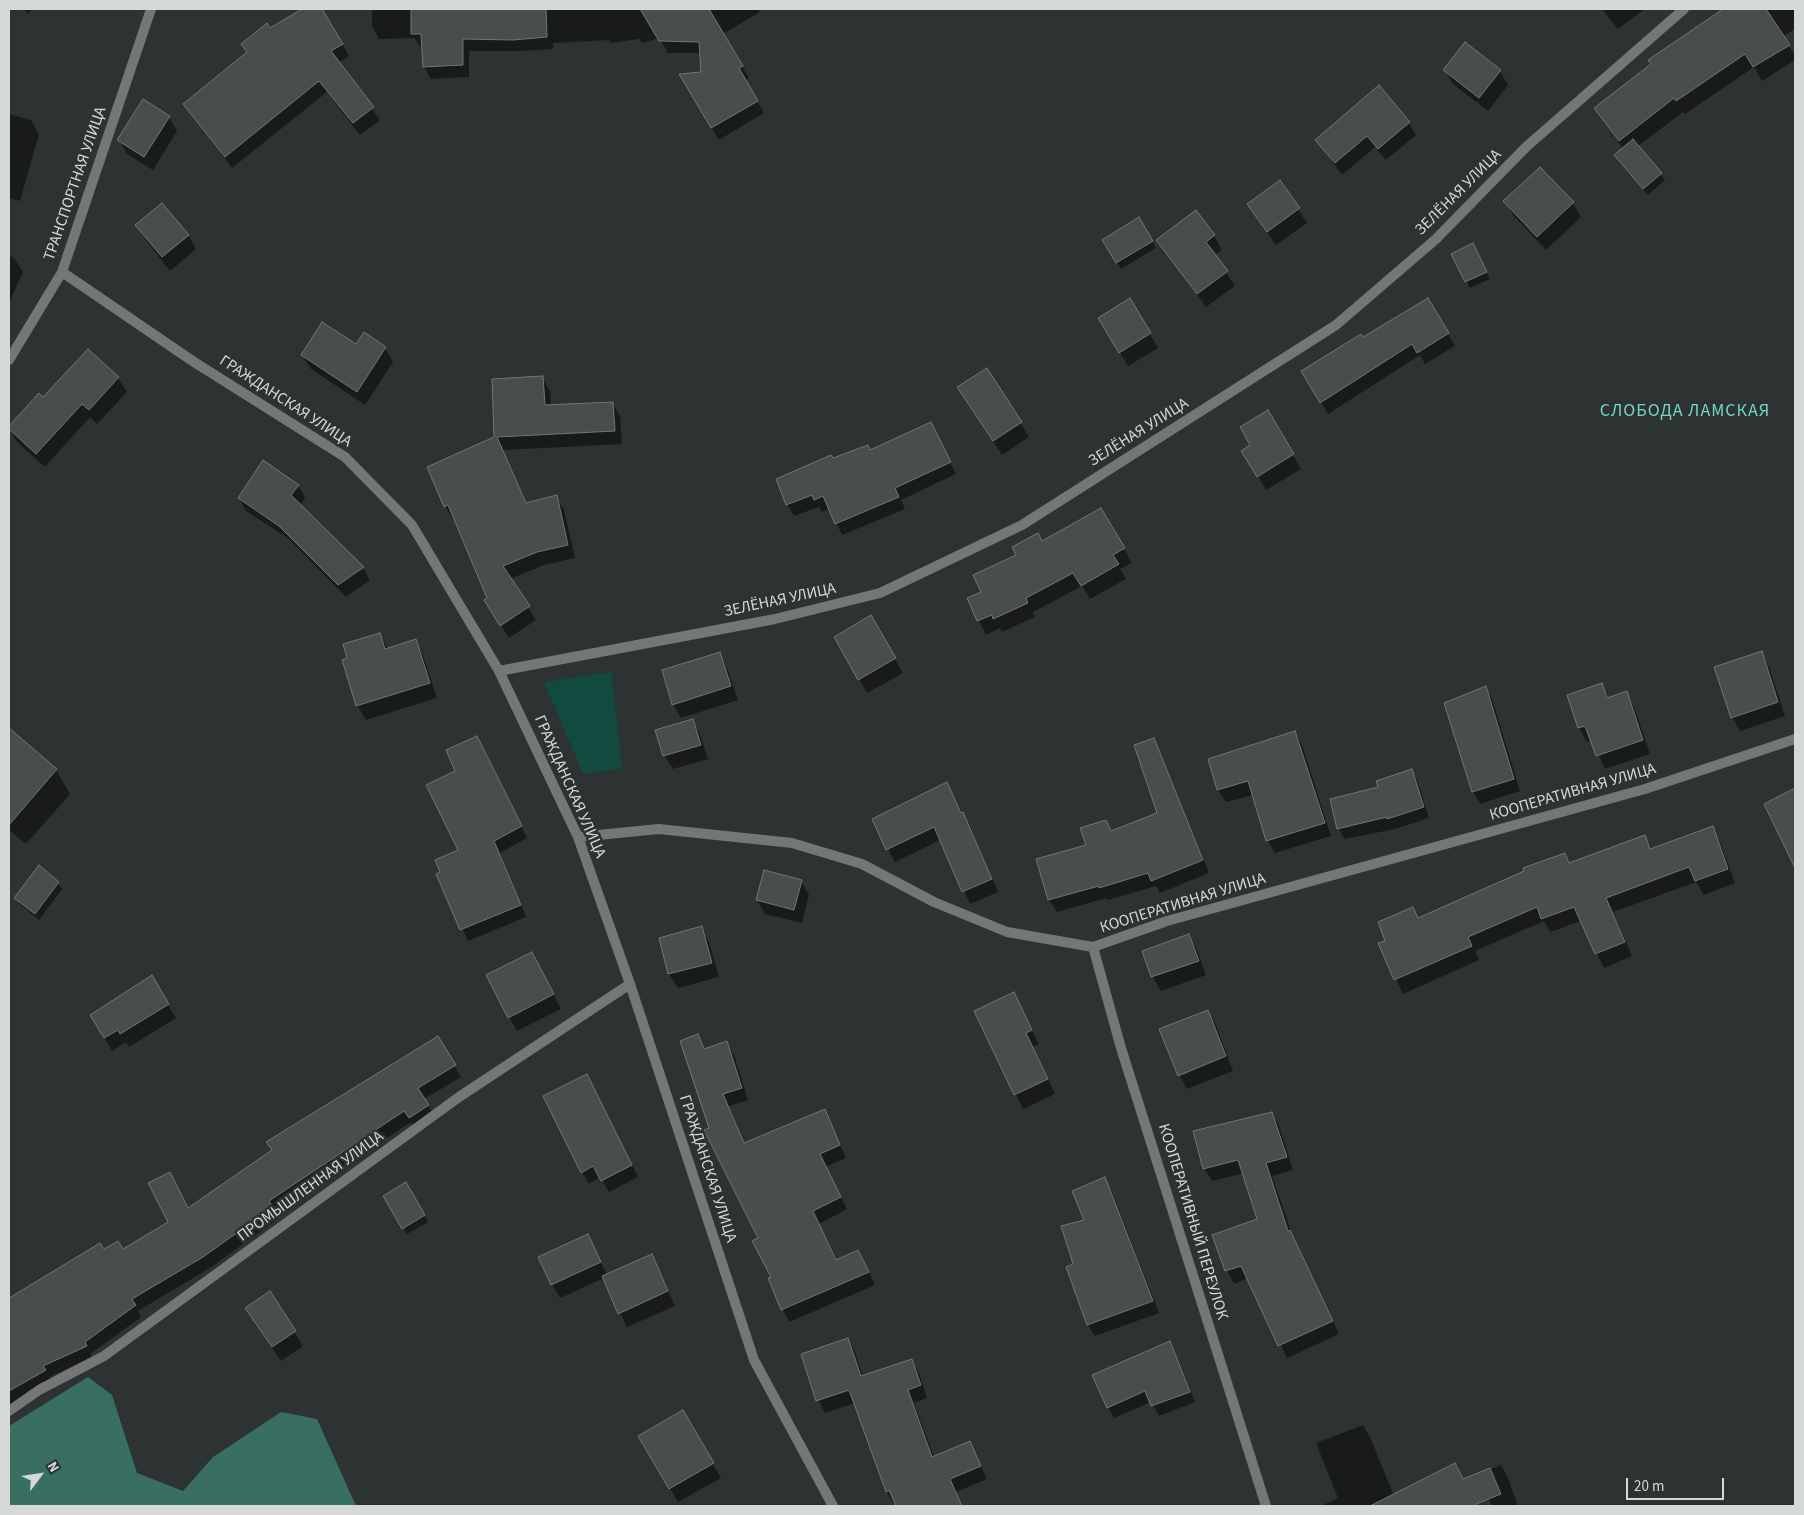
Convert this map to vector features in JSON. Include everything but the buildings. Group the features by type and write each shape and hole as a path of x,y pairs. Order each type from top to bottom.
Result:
{"street":[{"name":"ТРАНСПОРТНАЯ УЛИЦА","path":"9,360 62,272 151,9"},
{"name":"ЗЕЛЁНАЯ УЛИЦА","path":"499,670 775,619 880,593 1022,525 1336,325 1436,239 1526,147 1684,9"},
{"name":"ГРАЖДАНСКАЯ УЛИЦА","path":"62,272 194,362 345,456 412,525 499,670 578,837 630,984 754,1360 833,1506"},
{"name":"КООПЕРАТИВНАЯ УЛИЦА","path":"578,837 659,830 792,843 862,864 934,902 1008,932 1093,947 1168,921 1646,789 1795,739"},
{"name":"КООПЕРАТИВНЫЙ ПЕРЕУЛОК","path":"1093,947 1121,1048 1266,1506"},
{"name":"ПРОМЫШЛЕННАЯ УЛИЦА","path":"9,1411 39,1390 104,1356 459,1097 630,984"}],"green space":[{"path":"611,672 622,768 583,774 544,682"},
{"path":"88,1377 112,1395 137,1473 183,1491 213,1457 281,1412 317,1419 356,1506 9,1506 9,1426"}],"district":[{"name":"СЛОБОДА ЛАМСКАЯ","path":"1685,412"}]}
